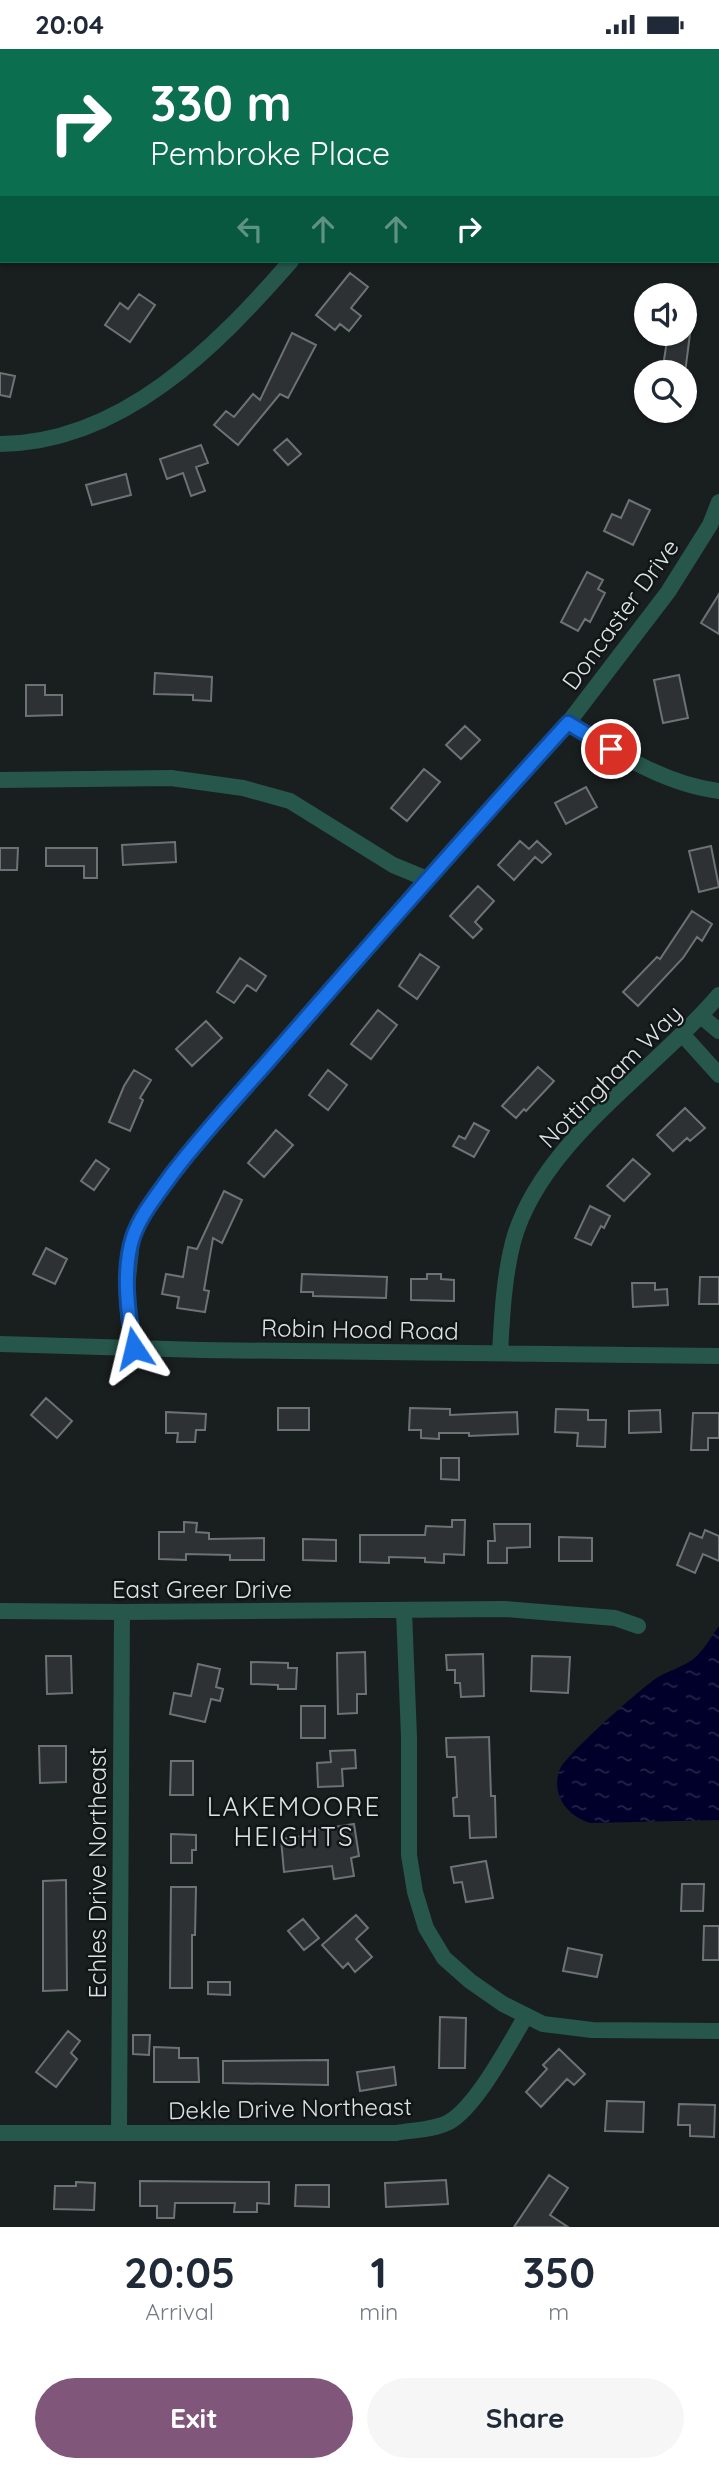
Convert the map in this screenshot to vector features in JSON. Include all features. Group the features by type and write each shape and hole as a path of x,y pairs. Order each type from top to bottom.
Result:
{"street":[{"path":"0,444 51,439 87,426 137,402 164,385 224,333 289,263"},
{"name":"Doncaster Drive","path":"134,1348 128,1315 127,1288 132,1240 140,1221 192,1148 427,879 568,723 668,592 710,525 719,502"},
{"path":"568,723 633,762 675,780 719,791"},
{"path":"0,779 171,778 243,788 290,801 393,865 427,879"},
{"name":"Nottingham Way","path":"500,1353 506,1281 513,1242 533,1194 572,1142 683,1035 719,995"},
{"path":"701,1016 719,1031"},
{"path":"683,1035 719,1075"},
{"name":"Robin Hood Road","path":"0,1344 719,1356"},
{"name":"East Greer Drive","path":"0,1611 505,1609 615,1618 638,1626"},
{"path":"404,1611 409,1737 409,1855 415,1892 426,1928 444,1958 470,1981 503,2004 543,2024 592,2030 719,2031"},
{"name":"Echles Drive Northeast","path":"119,2133 122,1612"},
{"name":"Dekle Drive Northeast","path":"0,2133 396,2133 431,2128 449,2122 472,2100 526,2016"}],"water":[{"path":"719,1626 719,1820 590,1823 574,1815 563,1803 557,1787 560,1769 566,1761 649,1683 696,1657"}],"building":[{"path":"350,273 368,287 351,308 361,316 349,331 340,324 335,330 316,315"},
{"path":"139,294 155,305 130,342 105,325 120,303 128,309"},
{"path":"292,333 316,345 288,398 280,394 238,445 214,425 226,411 234,417 253,394 260,400"},
{"path":"666,346 688,346 687,360 664,360"},
{"path":"0,373 15,376 10,397 0,395"},
{"path":"287,439 301,454 288,465 274,450"},
{"path":"201,445 208,463 196,467 205,491 191,496 183,473 167,479 160,459"},
{"path":"126,474 131,495 92,505 86,485"},
{"path":"629,500 650,510 633,545 604,531 612,514 621,518"},
{"path":"587,572 603,580 598,589 605,593 590,622 585,619 578,631 561,622"},
{"path":"719,594 719,634 701,623"},
{"path":"155,673 212,677 211,701 193,700 193,695 154,694"},
{"path":"679,675 688,718 663,723 654,680"},
{"path":"26,685 45,685 45,695 62,695 62,715 26,716"},
{"path":"465,726 480,740 461,759 446,745"},
{"path":"424,769 440,782 407,821 391,808"},
{"path":"586,787 597,807 566,824 555,803"},
{"path":"520,841 529,849 537,841 551,854 542,863 535,857 514,880 498,865"},
{"path":"175,842 176,862 123,865 122,845"},
{"path":"711,846 719,887 699,892 689,851"},
{"path":"0,848 18,848 17,870 0,870"},
{"path":"46,848 97,848 97,878 84,878 84,866 46,866"},
{"path":"478,886 494,901 475,922 482,929 473,938 450,916"},
{"path":"692,911 712,924 702,941 697,937 683,958 638,1006 623,992 657,957 660,959"},
{"path":"420,954 439,967 417,999 399,986"},
{"path":"240,958 266,976 256,991 247,985 234,1003 217,992"},
{"path":"378,1010 397,1025 371,1059 351,1044"},
{"path":"206,1021 222,1038 192,1066 176,1049"},
{"path":"538,1067 554,1081 516,1118 502,1106"},
{"path":"134,1070 151,1080 140,1098 143,1100 130,1131 109,1122"},
{"path":"328,1070 347,1085 328,1110 309,1095"},
{"path":"685,1108 705,1128 690,1141 687,1138 673,1151 657,1135"},
{"path":"474,1123 489,1131 474,1157 453,1146 459,1136 465,1139"},
{"path":"276,1130 293,1145 264,1177 248,1163"},
{"path":"633,1159 650,1174 624,1201 607,1186"},
{"path":"96,1160 109,1169 94,1190 81,1181"},
{"path":"224,1191 242,1200 222,1243 213,1238 204,1290 209,1291 205,1312 177,1308 179,1297 162,1294 166,1274 183,1277 188,1247 197,1249"},
{"path":"590,1206 610,1216 591,1245 575,1238"},
{"path":"46,1248 67,1259 55,1284 33,1274"},
{"path":"302,1274 387,1277 386,1298 313,1296 313,1292 301,1292"},
{"path":"427,1274 441,1274 441,1279 454,1280 454,1301 411,1300 411,1279 427,1279"},
{"path":"700,1277 719,1277 719,1304 699,1304"},
{"path":"632,1283 655,1283 655,1290 667,1289 668,1305 633,1307"},
{"path":"46,1398 72,1421 57,1438 31,1415"},
{"path":"278,1408 309,1408 309,1430 278,1430"},
{"path":"410,1408 450,1409 450,1415 517,1412 518,1434 469,1436 469,1433 439,1433 439,1439 421,1438 421,1430 409,1430"},
{"path":"556,1409 588,1410 588,1420 606,1420 605,1447 577,1446 578,1433 555,1432"},
{"path":"660,1410 661,1432 629,1433 629,1411"},
{"path":"166,1412 206,1414 205,1430 196,1430 195,1442 177,1442 178,1433 166,1433"},
{"path":"693,1413 719,1413 719,1438 708,1438 708,1450 691,1450"},
{"path":"441,1458 459,1458 459,1480 441,1479"},
{"path":"452,1520 465,1520 464,1555 444,1554 444,1563 425,1562 425,1558 389,1557 389,1563 360,1562 360,1535 425,1535 426,1526 452,1527"},
{"path":"184,1522 197,1523 196,1532 209,1533 209,1539 264,1538 264,1560 230,1560 230,1555 186,1554 186,1560 159,1559 159,1532 184,1532"},
{"path":"494,1524 530,1524 530,1547 507,1548 507,1563 488,1563 488,1541 495,1541"},
{"path":"705,1530 719,1536 719,1561 703,1554 695,1573 677,1565 690,1533 702,1538"},
{"path":"559,1537 592,1538 592,1561 559,1561"},
{"path":"303,1539 336,1540 336,1561 303,1560"},
{"path":"365,1652 366,1694 357,1694 357,1713 338,1714 337,1653"},
{"path":"483,1654 484,1696 461,1697 460,1683 455,1683 455,1670 447,1670 446,1655"},
{"path":"46,1656 71,1656 72,1693 47,1694"},
{"path":"532,1656 570,1657 568,1693 531,1691"},
{"path":"251,1662 288,1663 288,1668 297,1668 296,1689 251,1684"},
{"path":"198,1664 220,1669 216,1687 223,1689 220,1701 211,1699 205,1722 170,1714 174,1693 191,1696"},
{"path":"301,1706 325,1706 325,1738 301,1738"},
{"path":"489,1737 491,1796 495,1796 496,1837 470,1838 469,1816 454,1816 453,1798 457,1797 455,1757 447,1757 446,1738"},
{"path":"39,1746 66,1746 66,1782 40,1783"},
{"path":"355,1750 356,1768 342,1769 343,1786 318,1787 317,1763 331,1762 330,1751"},
{"path":"171,1761 193,1761 193,1795 170,1795"},
{"path":"354,1824 359,1856 351,1858 354,1876 334,1879 332,1866 284,1872 281,1839 310,1835 309,1831"},
{"path":"171,1834 196,1835 196,1850 192,1850 192,1863 171,1863"},
{"path":"486,1861 493,1898 466,1902 462,1882 454,1883 451,1867"},
{"path":"66,1880 67,1990 43,1991 43,1881"},
{"path":"682,1884 704,1884 703,1911 681,1911"},
{"path":"171,1887 196,1887 192,1988 170,1988"},
{"path":"356,1915 368,1928 356,1939 372,1957 355,1972 348,1963 343,1968 322,1945"},
{"path":"303,1919 319,1938 304,1950 288,1931"},
{"path":"704,1926 719,1926 719,1960 703,1960"},
{"path":"568,1948 602,1955 597,1977 563,1971"},
{"path":"208,1982 230,1982 230,1995 208,1994"},
{"path":"440,2017 466,2018 465,2068 439,2068"},
{"path":"68,2031 80,2041 71,2053 77,2059 56,2087 36,2072"},
{"path":"133,2035 150,2035 149,2055 133,2054"},
{"path":"154,2047 179,2048 179,2058 198,2058 199,2082 154,2082"},
{"path":"559,2049 585,2074 574,2085 567,2079 541,2107 526,2092 547,2069 543,2065"},
{"path":"328,2060 328,2085 223,2083 223,2061"},
{"path":"394,2067 396,2085 360,2091 357,2072"},
{"path":"607,2101 644,2102 643,2132 605,2131"},
{"path":"679,2104 715,2105 714,2137 690,2136 690,2125 678,2125"},
{"path":"549,2175 568,2188 550,2215 568,2227 514,2227"},
{"path":"446,2180 448,2204 386,2207 385,2183"},
{"path":"140,2181 269,2182 269,2204 257,2203 257,2212 234,2212 235,2203 175,2203 174,2218 157,2218 157,2206 140,2206"},
{"path":"76,2182 95,2183 94,2210 54,2209 55,2186 76,2186"},
{"path":"296,2185 329,2185 329,2207 295,2206"}],"district":[{"name":"LAKEMOORE HEIGHTS","path":"294,1820"}],"route":[{"path":"134,1348 128,1315 127,1288 132,1240 154,1199 192,1148 427,879 568,723 611,749"}]}
